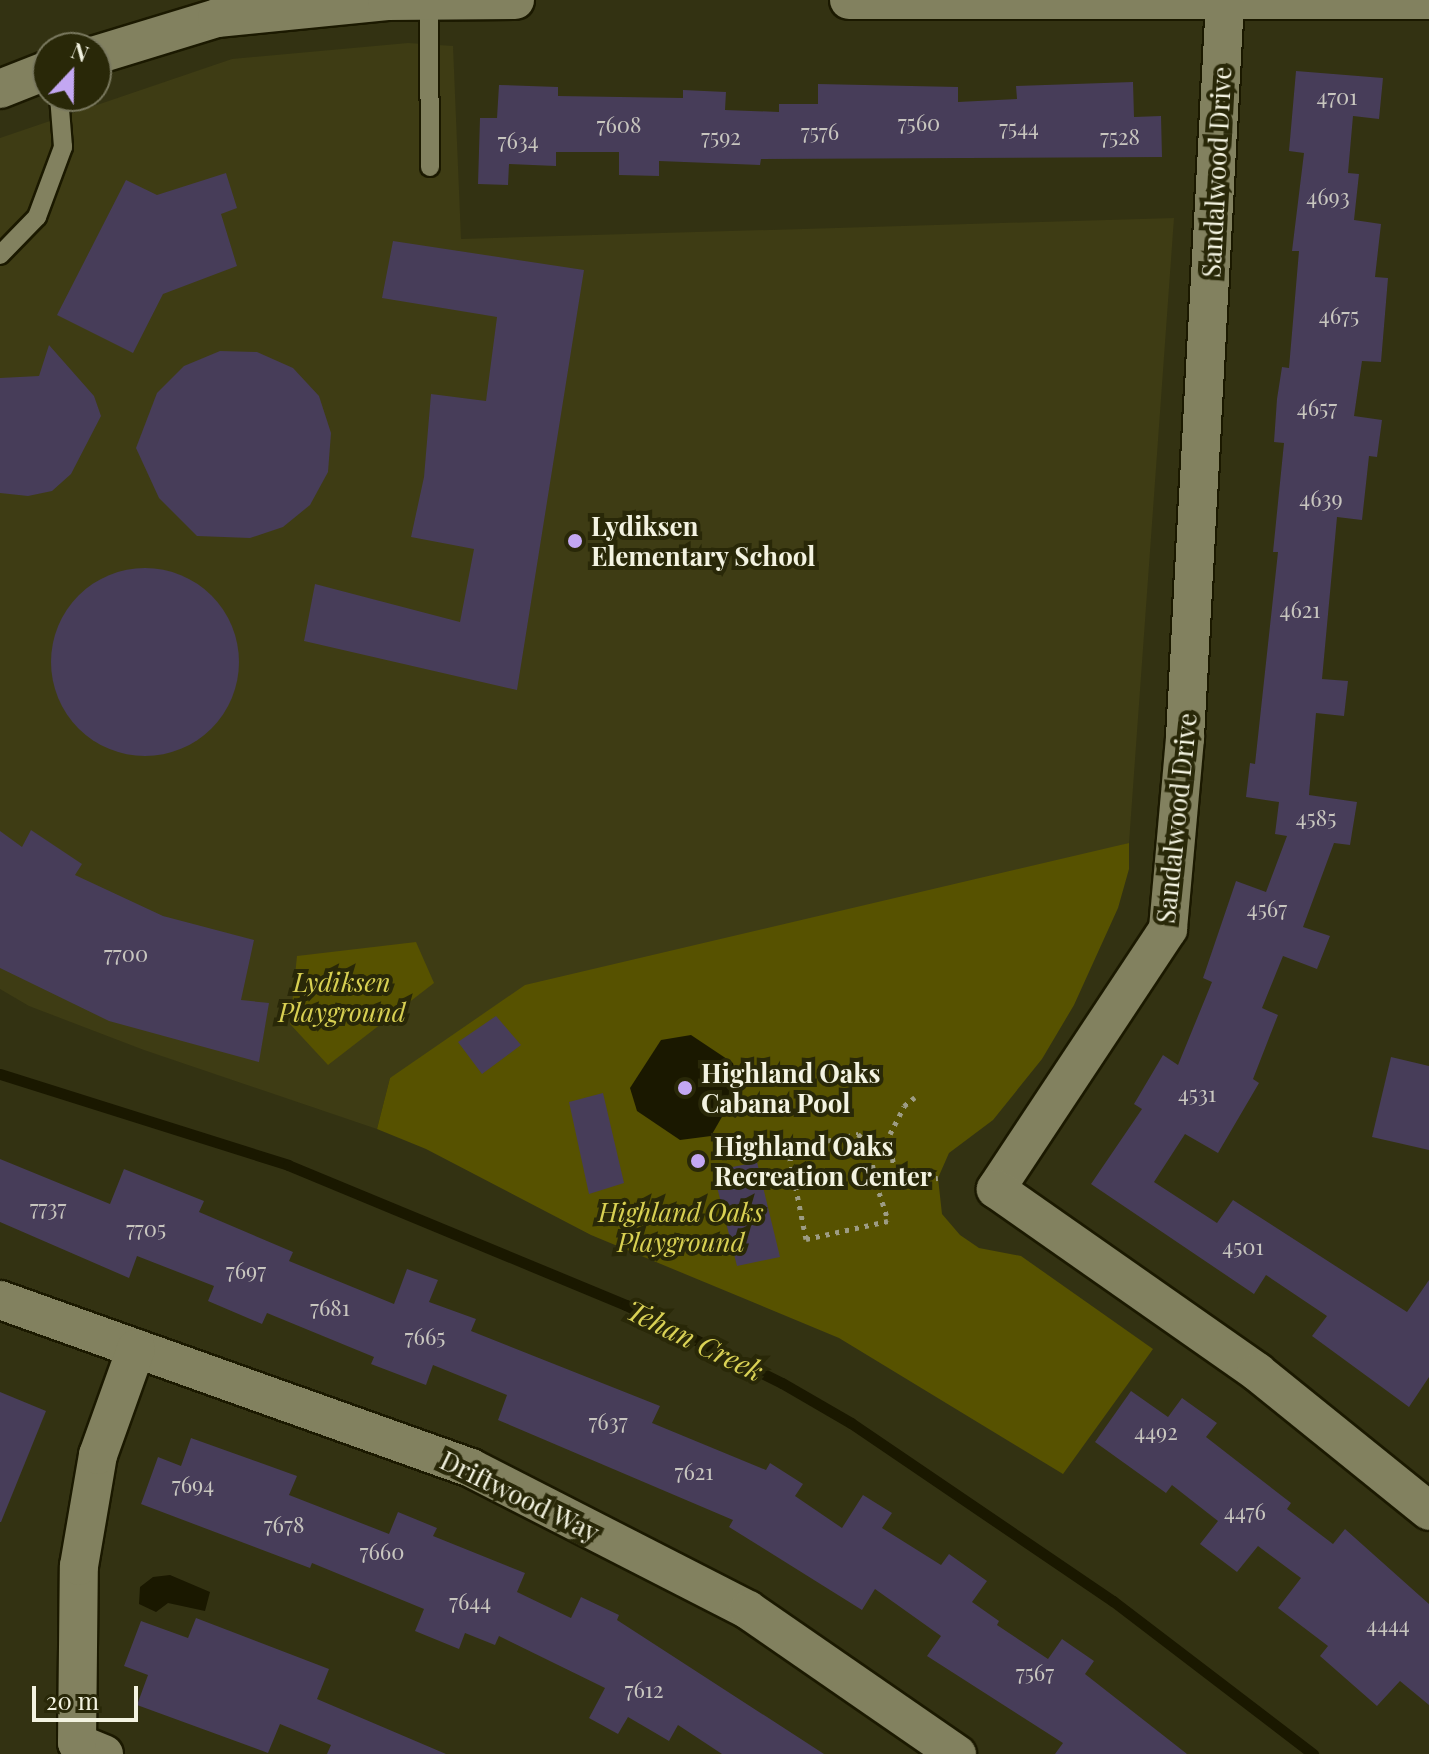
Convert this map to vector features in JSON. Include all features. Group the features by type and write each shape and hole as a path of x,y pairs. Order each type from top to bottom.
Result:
{"street":[{"path":"112,50 217,18 429,1 515,0"},
{"path":"849,0 1429,0"},
{"name":"Sandalwood Drive","path":"1225,1 1186,723 1168,929 996,1189 1257,1372 1429,1511"},
{"path":"0,89 32,76"},
{"name":"Driftwood Way","path":"0,1300 471,1468 748,1610 957,1754"},
{"path":"104,1754 77,1743 79,1566 98,1455 136,1349"}],"lane":[{"path":"429,1 430,167"},
{"path":"0,255 37,217 63,147 60,112"}],"path":[{"path":"895,1182 890,1134 904,1106 915,1097"},
{"path":"858,1134 869,1145 876,1183 888,1221 806,1239 788,1149 858,1134"},
{"path":"876,1183 938,1178"}],"shaded area":[{"name":"Lydiksen Elementary School","path":"408,43 453,46 461,239 1174,218 1129,843 390,1078 377,1129 144,1050 29,1006 0,989 0,138 76,112 112,112 112,100 232,59"},
{"name":"Highland Oaks Cabana Pool","path":"691,1035 733,1063 739,1087 711,1136 680,1140 637,1111 630,1088 661,1040"},
{"path":"170,1575 210,1592 205,1611 168,1603 156,1612 139,1604 140,1587 153,1577"}],"green space":[{"name":"Highland Oaks Recreation Center","path":"1129,843 1129,869 1118,908 1074,1005 1042,1059 993,1120 949,1153 938,1178 942,1214 960,1235 979,1248 1021,1256 1153,1349 1063,1474 839,1338 591,1235 426,1149 377,1129 390,1078 525,985"},
{"name":"Lydiksen Playground","path":"416,942 434,983 328,1065 290,1024 297,956"}],"building":[{"path":"1296,71 1383,78 1379,119 1353,116 1348,173 1359,174 1354,220 1381,224 1375,277 1388,278 1381,362 1362,361 1354,416 1382,420 1377,457 1369,456 1362,520 1337,517 1322,679 1348,681 1344,716 1316,713 1309,795 1357,802 1350,845 1334,843 1303,927 1330,936 1317,969 1283,956 1262,1008 1278,1015 1253,1079 1259,1083 1218,1153 1185,1134 1154,1182 1217,1223 1233,1200 1407,1312 1429,1280 1429,1377 1409,1407 1312,1336 1327,1316 1266,1275 1254,1294 1091,1184 1142,1109 1134,1104 1163,1055 1178,1065 1212,982 1203,978 1236,881 1266,892 1287,836 1275,834 1279,802 1246,797 1250,763 1255,764 1278,552 1273,552 1284,443 1274,442 1277,399 1282,367 1289,368 1299,251 1292,251 1304,153 1289,151"},
{"path":"1133,82 1134,117 1161,116 1162,157 761,159 760,165 659,161 659,176 619,175 619,152 556,152 556,166 509,164 508,185 478,184 480,118 497,118 499,85 558,87 558,96 683,98 683,90 726,92 725,110 779,112 779,104 818,104 818,84 958,87 958,102 1017,99 1016,86"},
{"path":"226,173 237,208 221,214 237,266 163,294 133,353 57,315 126,180 157,195"},
{"path":"393,241 584,270 517,690 304,641 315,584 460,622 474,549 411,537 424,477 431,394 486,401 497,317 382,298"},
{"path":"49,345 94,396 101,416 71,474 52,491 28,496 0,493 0,378 39,376"},
{"path":"220,351 257,352 293,368 319,396 331,433 328,472 310,505 283,527 250,538 197,536 159,498 136,448 157,393 184,366"},
{"path":"145,568 181,576 211,596 231,626 239,662 231,698 211,728 181,748 145,756 109,748 79,728 59,698 51,662 59,626 79,596 109,576"},
{"path":"31,830 82,864 75,875 163,916 254,940 241,1000 269,1003 259,1062 109,1021 0,968 0,831 22,847"},
{"path":"496,1016 521,1045 482,1074 458,1042"},
{"path":"1391,1057 1429,1066 1429,1150 1372,1137"},
{"path":"603,1093 624,1183 589,1194 569,1102"},
{"path":"0,1159 110,1204 124,1169 204,1201 199,1212 293,1252 289,1261 394,1304 407,1269 438,1280 429,1302 476,1319 471,1331 660,1406 652,1423 766,1470 770,1463 803,1484 795,1496 842,1528 863,1495 892,1513 882,1528 941,1565 949,1554 987,1581 972,1602 999,1621 997,1625 1048,1659 1062,1639 1094,1661 1085,1674 1187,1754 1055,1754 1063,1743 927,1656 941,1636 875,1589 862,1610 729,1527 733,1520 498,1420 507,1395 433,1365 426,1385 371,1364 374,1357 267,1313 262,1324 208,1301 214,1286 137,1256 129,1278 0,1222"},
{"path":"757,1162 780,1257 737,1266 713,1171"},
{"path":"1131,1391 1168,1417 1182,1398 1217,1423 1206,1437 1291,1503 1287,1509 1333,1544 1345,1529 1429,1604 1429,1705 1400,1681 1377,1706 1320,1656 1328,1646 1278,1608 1301,1578 1258,1546 1237,1572 1200,1544 1218,1521 1172,1485 1166,1493 1095,1442"},
{"path":"0,1392 46,1411 1,1522 0,1522"},
{"path":"191,1438 297,1476 289,1495 389,1534 398,1512 437,1528 433,1536 525,1573 517,1592 571,1618 581,1597 619,1615 617,1620 824,1754 722,1754 678,1725 669,1741 628,1717 618,1734 589,1718 605,1688 499,1636 495,1645 465,1633 459,1649 415,1631 424,1609 312,1563 310,1568 141,1504 158,1457 181,1466"},
{"path":"196,1618 329,1669 317,1699 446,1754 327,1754 331,1745 280,1724 268,1753 137,1705 148,1675 124,1666 141,1621 188,1638"}],"waterway":[{"name":"Tehan Creek","path":"0,1074 288,1165 626,1305 782,1383 851,1423 1113,1601 1313,1754"}],"place":[{"name":"Lydiksen Elementary School","path":"575,541"},
{"name":"Highland Oaks Cabana Pool","path":"685,1088"},
{"name":"Highland Oaks Recreation Center","path":"698,1161"}],"park label":[{"name":"Highland Oaks Playground","path":"681,1227"}]}
